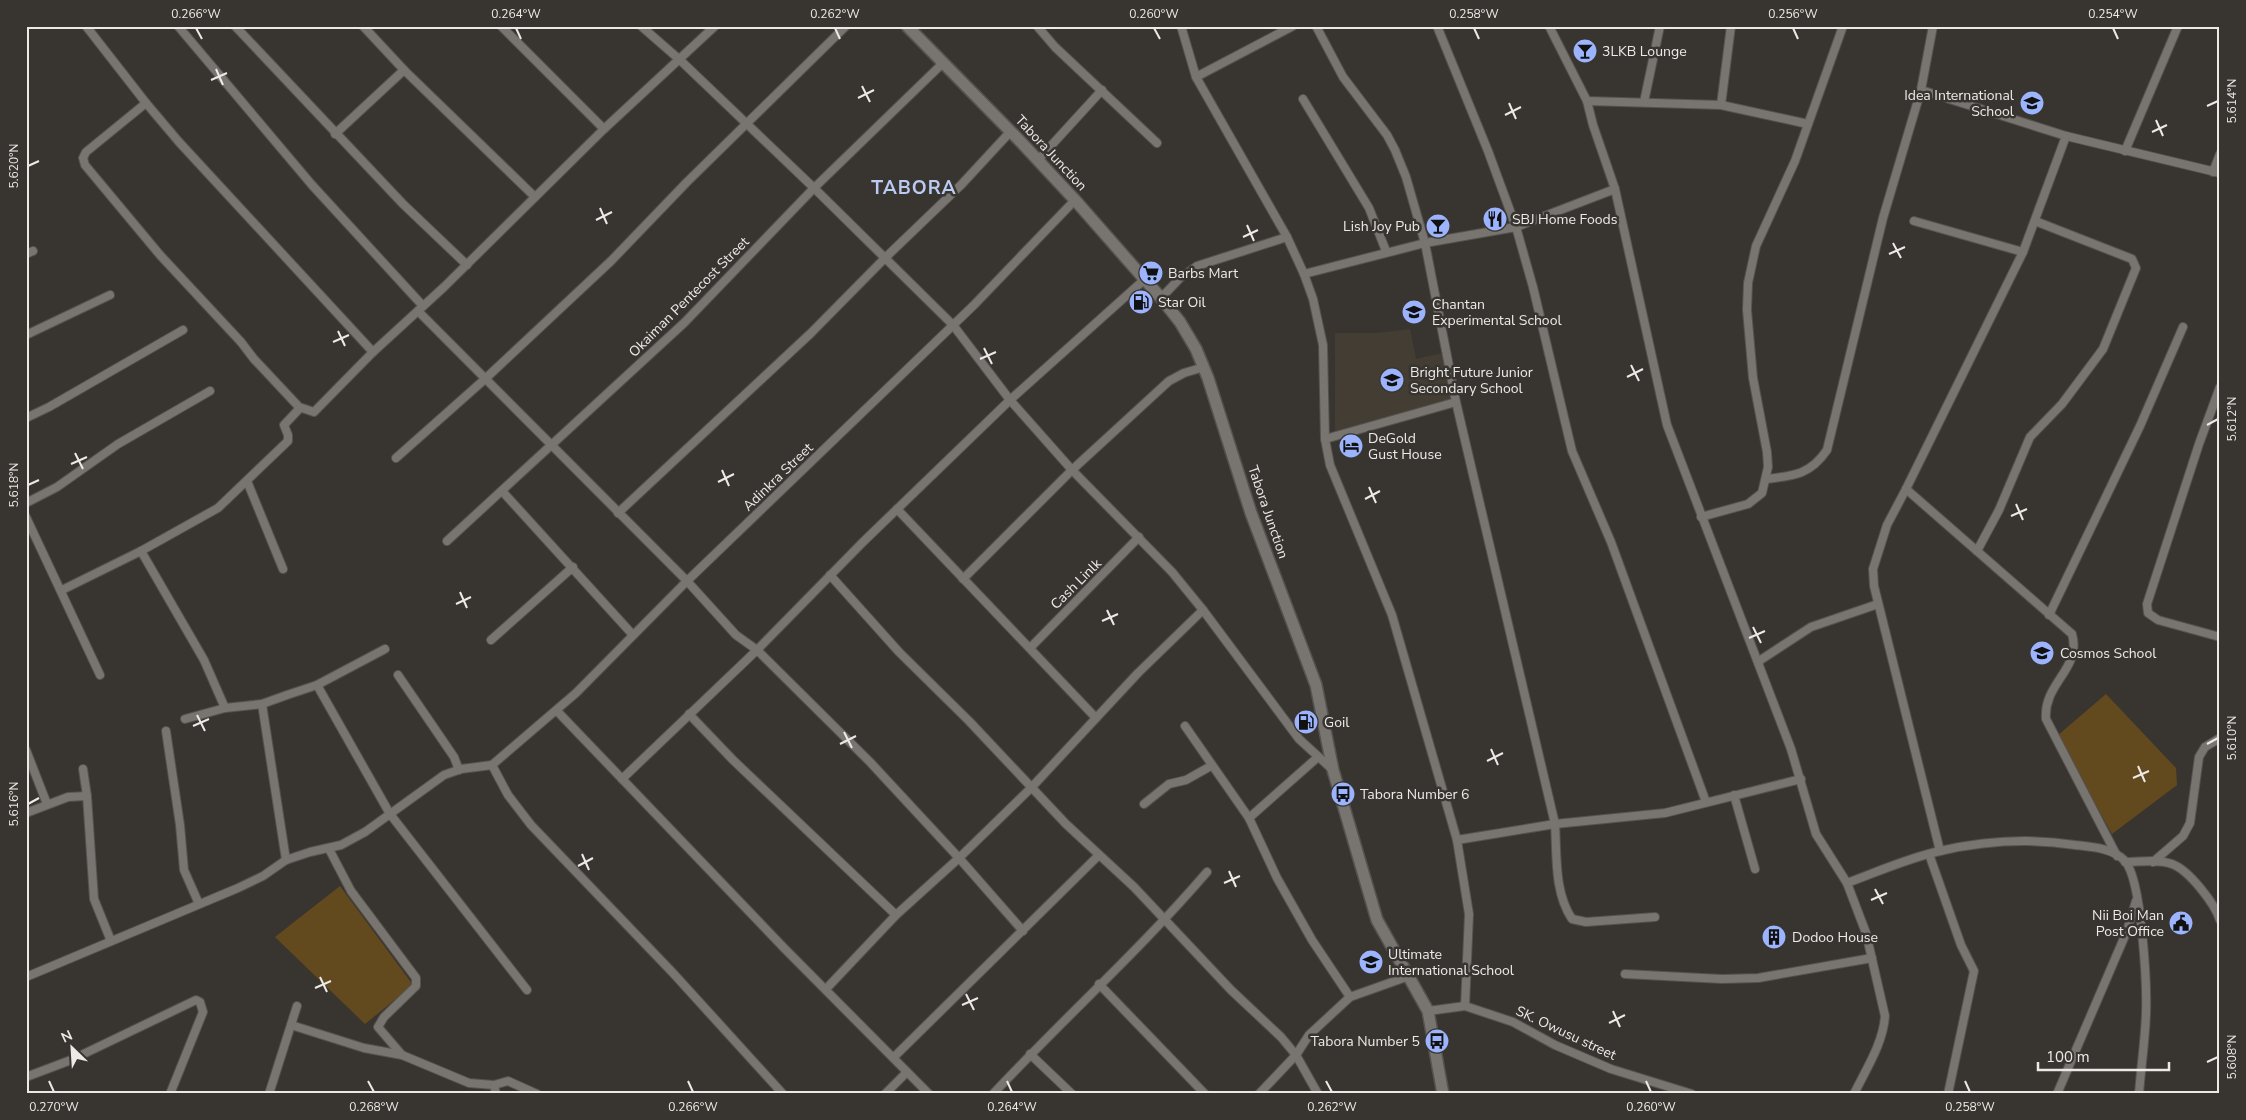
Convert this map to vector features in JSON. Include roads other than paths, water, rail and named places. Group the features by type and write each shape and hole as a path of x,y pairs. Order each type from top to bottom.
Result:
{"street":[{"path":"86,26 146,103 197,162 373,352"},
{"path":"178,26 312,185 485,379 686,581 736,635 757,650 858,749 959,858 1023,931"},
{"path":"235,26 335,134 466,265"},
{"path":"363,26 404,70 535,197"},
{"path":"501,26 604,129"},
{"path":"641,26 680,60 814,188 953,325 1010,400 1072,470 1139,537 1203,610 1299,738 1333,770"},
{"path":"146,103 86,152 83,158 85,165 160,255 299,410 314,412 373,352 421,309 604,129 716,26"},
{"path":"396,458 485,379 611,261 687,182 846,26"},
{"name":"Tabora Junction","path":"907,26 1011,131 1075,200 1161,298 1190,338 1204,367 1251,513 1316,684 1333,770 1377,920 1382,932 1428,1011 1443,1094"},
{"path":"1037,26 1055,47 1157,143"},
{"path":"1181,26 1196,77 1288,237 1313,299 1323,345 1325,439 1330,465 1392,615 1457,840 1469,914 1465,1006"},
{"path":"1196,77 1293,26"},
{"path":"1316,26 1343,77 1391,142 1406,177 1425,243 1456,402 1555,824 1560,892 1565,908 1572,919 1586,922 1655,917"},
{"path":"1437,26 1488,151 1516,227 1533,287 1572,451 1611,542 1706,802"},
{"path":"1549,26 1587,101 1593,125 1615,189 1667,425 1759,661 1801,779 1816,834 1846,882 1866,933 1885,1016 1884,1029 1854,1094"},
{"path":"1644,102 1660,26"},
{"path":"1721,105 1732,26"},
{"path":"1702,517 1752,501 1762,493 1766,479 1767,452 1753,378 1747,310 1748,283 1756,246 1784,186 1843,26"},
{"path":"1766,479 1794,476 1811,468 1827,450 1883,218 1921,90 1932,26"},
{"path":"2124,151 2178,26"},
{"name":"Okaiman Pentecost Street","path":"447,541 684,323 814,188 943,64"},
{"path":"335,134 404,70"},
{"path":"1038,160 1102,90"},
{"path":"1921,90 2066,136 2217,173 2220,154"},
{"path":"1303,99 1369,208 1386,251"},
{"path":"1587,101 1721,105 1808,124"},
{"path":"618,513 792,351 961,185 1011,131"},
{"path":"1940,851 1878,604 1873,569 1886,525 1906,489 2023,252 2066,136"},
{"path":"1304,274 1386,251 1516,227 1615,189"},
{"name":"Adinkra Street","path":"492,766 557,711 686,581 953,325 1075,200"},
{"path":"1914,221 2023,252"},
{"path":"1977,551 1999,510 2030,437 2062,404 2103,350 2136,268 2132,259 2035,221"},
{"path":"1161,298 1180,278 1197,266 1288,237"},
{"path":"622,779 757,650 830,575 1010,400 1144,279"},
{"path":"26,335 110,295"},
{"path":"2049,614 2140,426 2183,327"},
{"path":"26,418 183,330"},
{"path":"963,579 1072,470 1169,381 1184,373 1204,367"},
{"path":"2220,387 2199,444 2147,604 2148,613 2158,620 2220,637"},
{"path":"26,503 57,487 125,440 210,391"},
{"path":"1325,439 1456,402"},
{"path":"62,590 141,551 218,508 288,441 284,425 299,410"},
{"path":"247,481 283,569"},
{"path":"1906,489 2072,634 2075,645 2072,659 2046,700 2046,719 2117,856"},
{"path":"502,491 633,635"},
{"path":"897,509 1096,718"},
{"path":"26,517 62,590 100,675"},
{"name":"Cash Linlk","path":"1030,648 1139,537"},
{"path":"141,551 200,652 225,708"},
{"path":"491,640 572,567"},
{"path":"830,575 899,652 969,721 1031,788 1165,920 1231,990 1281,1037 1296,1055 1318,1094"},
{"path":"1759,661 1811,627 1878,604"},
{"path":"826,990 896,915 959,858 1031,788 1096,718 1203,610"},
{"path":"186,719 225,708 262,704 317,685 385,649"},
{"path":"398,675 454,757 460,769"},
{"path":"317,685 390,814 528,990"},
{"path":"262,704 286,860"},
{"path":"557,711 929,1094"},
{"path":"688,714 733,760 896,915"},
{"path":"1185,726 1249,818 1276,878 1312,940 1350,997"},
{"path":"166,732 180,825 184,870 199,904"},
{"path":"2153,862 2183,836 2190,823 2200,757 2205,747 2220,738"},
{"path":"26,750 47,804"},
{"path":"1249,818 1318,757"},
{"path":"26,977 251,882 286,860 310,852 329,849 365,832 444,775 460,769 492,766 508,795 531,825 673,973 784,1094"},
{"path":"1144,804 1169,784 1186,780 1211,766"},
{"path":"83,769 88,796 94,899 111,941"},
{"path":"1457,840 1555,824 1642,816 1801,779"},
{"path":"1734,795 1756,869"},
{"path":"26,814 68,797 88,796"},
{"path":"1846,882 1929,854 1985,843 2050,841 2097,848 2117,856 2125,862 2137,898 2146,1013 2139,1094"},
{"path":"329,849 351,890 416,978 416,986 384,1017 378,1027 402,1055"},
{"path":"1929,854 1961,945 1974,968 1960,1047 1948,1094"},
{"path":"894,1057 1099,855"},
{"path":"2125,862 2173,864 2205,894 2218,913 2220,920"},
{"path":"993,1094 1099,984 1165,920 1207,872"},
{"path":"2057,1094 2127,931 2137,898"},
{"path":"1624,974 1722,979 1758,978 1872,958"},
{"path":"1259,1094 1296,1055 1309,1034 1350,997 1409,976"},
{"path":"1099,984 1205,1094"},
{"path":"26,1077 71,1060 196,1000 200,1002 203,1012 170,1094"},
{"path":"269,1094 297,1006"},
{"name":"SK. Owusu street","path":"1428,1011 1465,1006 1513,1022 1555,1045 1611,1068 1692,1094"},
{"path":"292,1025 364,1048 402,1055 469,1083 494,1085 508,1081 537,1094"},
{"path":"1030,1054 1072,1094"},
{"path":"885,1094 906,1072"},
{"path":"494,1085 496,1094"}],"place":[{"name":"3LKB Lounge","path":"1585,51"},
{"name":"Idea International School","path":"2032,103"},
{"name":"SBJ Home Foods","path":"1495,219"},
{"name":"Lish Joy Pub","path":"1438,226"},
{"name":"Barbs Mart","path":"1151,273"},
{"name":"Star Oil","path":"1141,302"},
{"name":"Chantan Experimental School","path":"1414,312"},
{"name":"Bright Future Junior Secondary School","path":"1392,380"},
{"name":"DeGold Gust House","path":"1351,446"},
{"name":"Cosmos School","path":"2042,653"},
{"name":"Goil","path":"1306,722"},
{"name":"Tabora Number 6","path":"1343,794"},
{"name":"Nii Boi Man Post Office","path":"2181,923"},
{"name":"Dodoo House","path":"1774,937"},
{"name":"Ultimate International School","path":"1371,962"},
{"name":"Tabora Number 5","path":"1437,1041"}],"district":[{"name":"TABORA","path":"914,188"}]}
